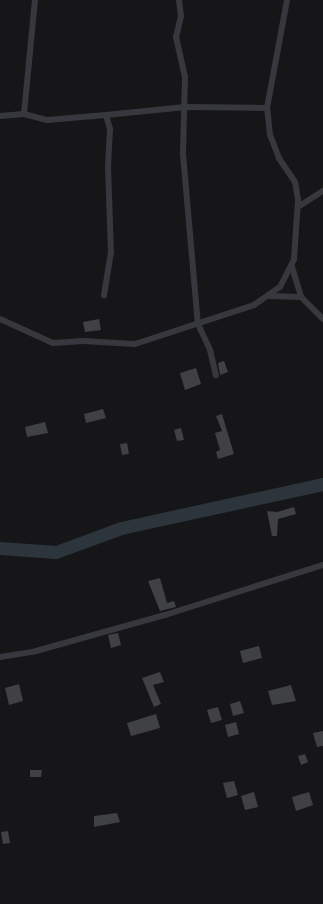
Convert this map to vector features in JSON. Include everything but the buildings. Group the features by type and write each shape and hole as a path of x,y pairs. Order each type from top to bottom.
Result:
{"street":[{"path":"24,114 35,0"},
{"path":"179,0 180,16 176,37 185,77 186,107 183,154 198,324 210,350 216,375"},
{"path":"287,0 267,108 270,135 279,158 295,182 298,207 292,267 301,297 323,319"},
{"path":"0,116 24,114 47,120 186,107 267,108"},
{"path":"104,295 111,252 108,175 110,129 106,115"},
{"path":"298,207 323,191"},
{"path":"0,319 58,344 83,341 135,344 254,305 270,296 292,267"},
{"path":"270,296 301,297"},
{"path":"0,657 36,651 164,615 323,564"}],"waterway":[{"path":"0,548 56,552 121,528 323,484"}]}
